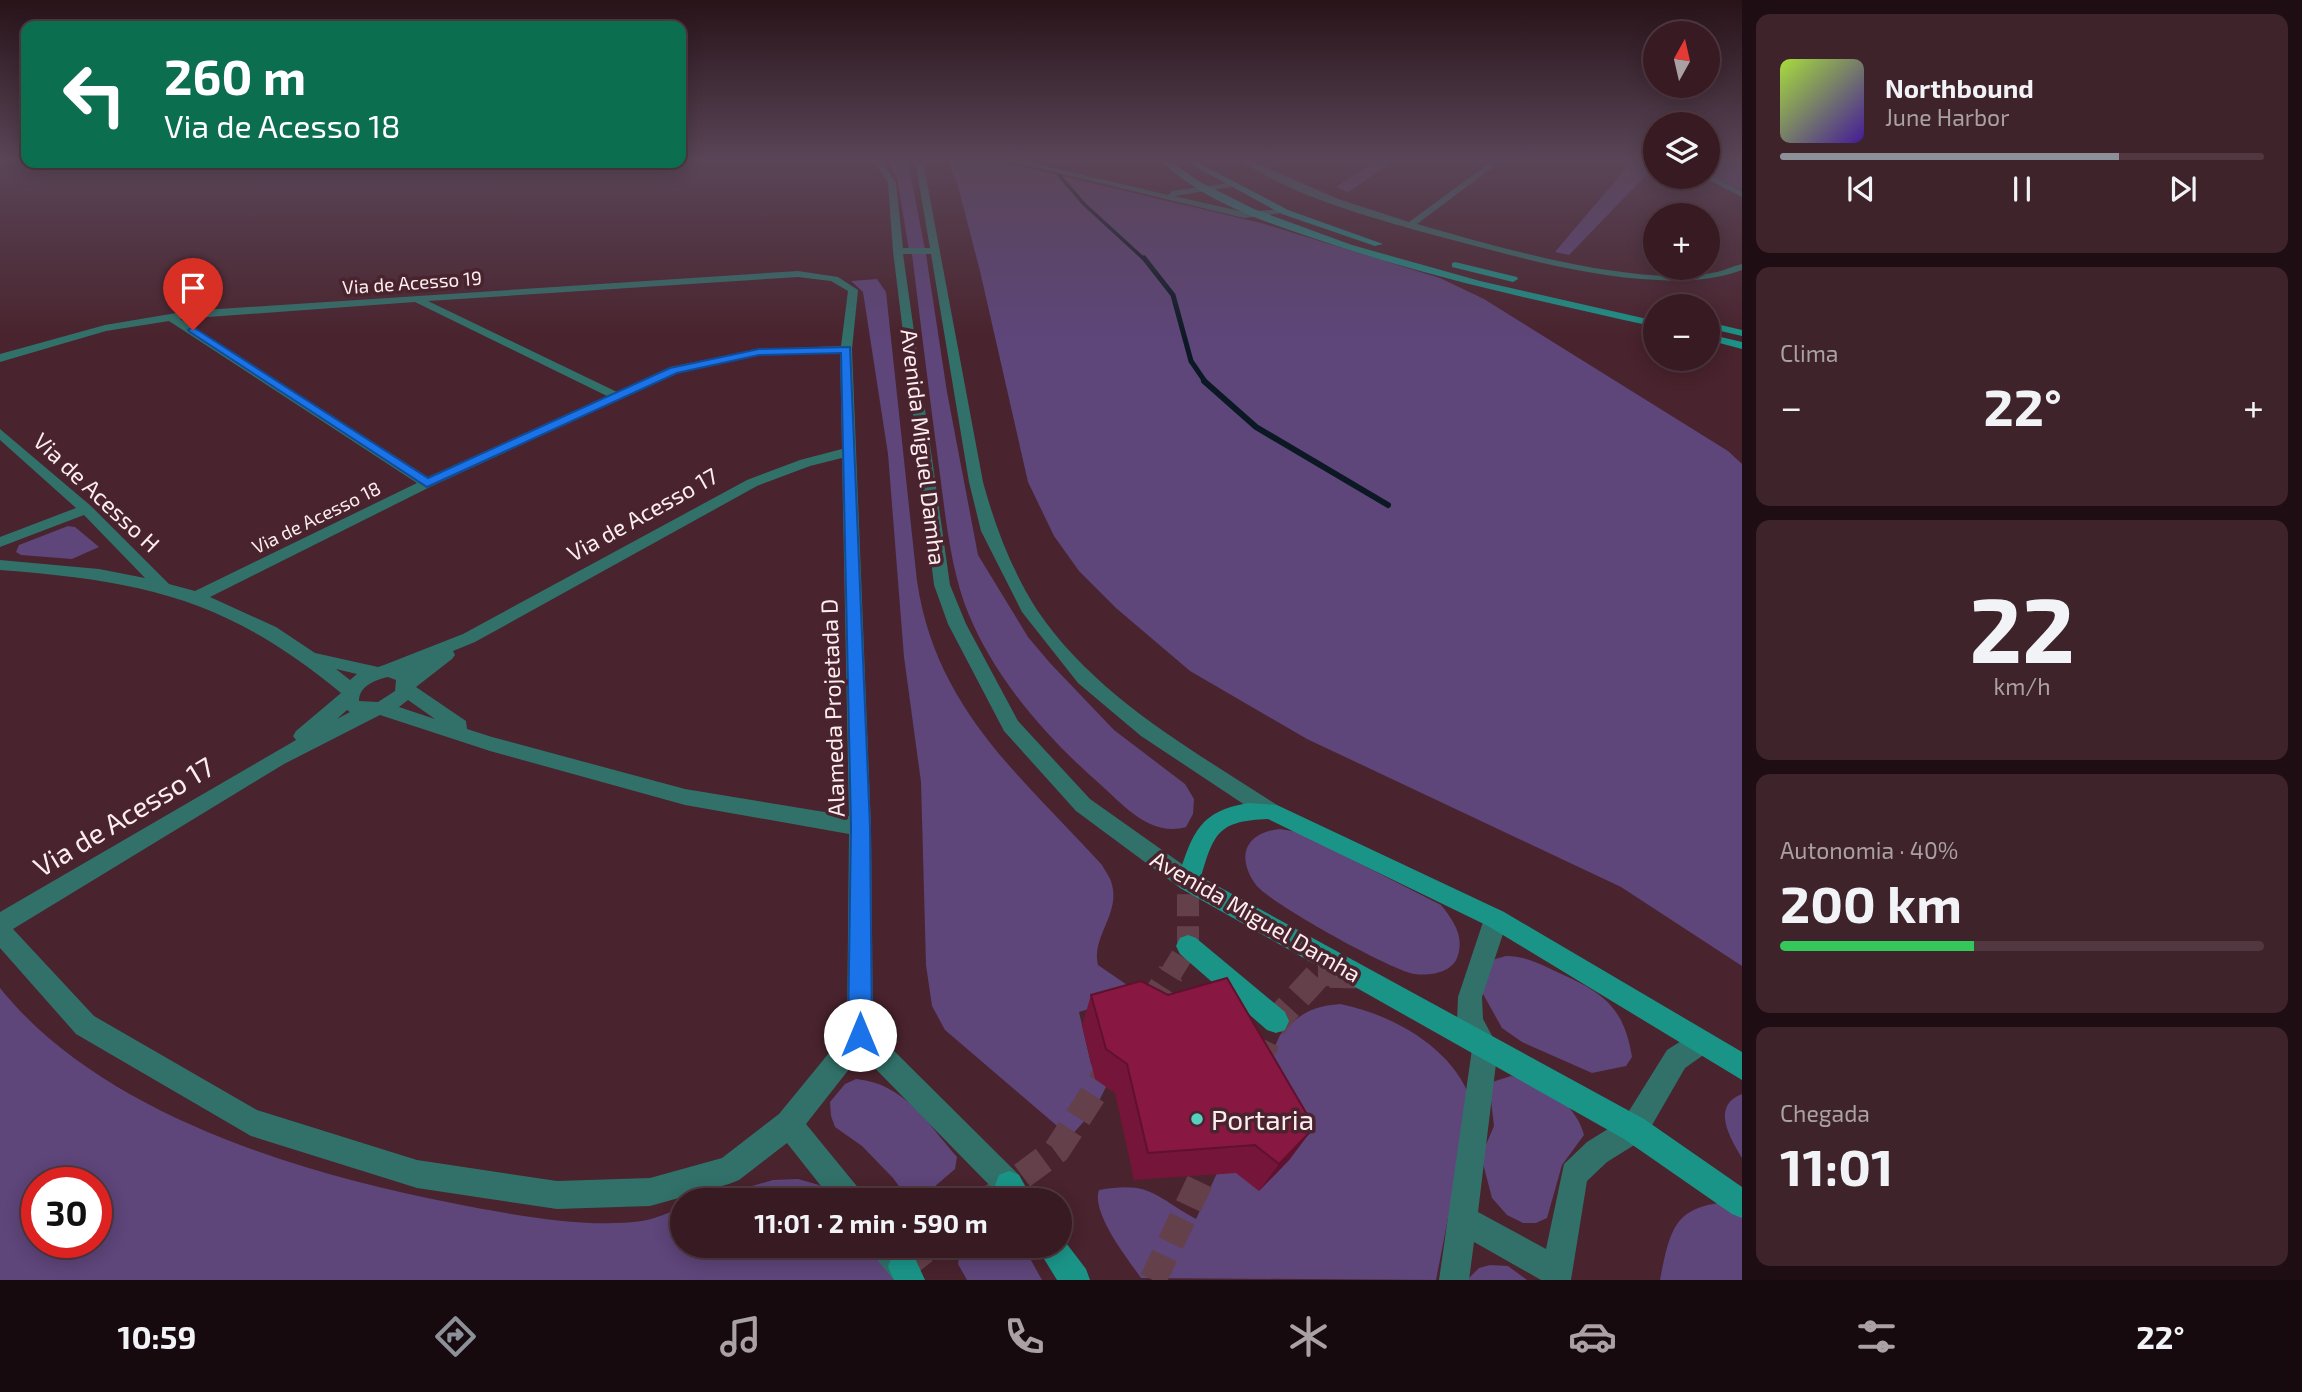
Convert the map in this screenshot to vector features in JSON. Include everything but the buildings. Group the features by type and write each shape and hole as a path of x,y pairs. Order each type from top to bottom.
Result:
{"street":[{"name":"Avenida Miguel Damha","path":"895,221 942,585 957,624 1011,726 1083,805 1188,881 1634,1129 1742,1204"},
{"name":"Avenida Miguel Damha","path":"929,221 976,482 989,531 1030,612 1084,678 1127,713 1270,811 1496,919 1742,1068"},
{"path":"1274,221 1405,264 1643,321"},
{"path":"1311,221 1382,245 1523,281"},
{"path":"1393,221 1535,258 1625,274 1676,278 1714,276 1742,267"},
{"path":"1409,226 1416,221"},
{"path":"898,251 934,251"},
{"name":"Via de Acesso 19","path":"0,358 105,328 169,316 798,274 831,278"},
{"name":"Alameda Projetada D","path":"831,278 853,290 846,349 860,827 860,1035"},
{"path":"1535,284 1643,309"},
{"path":"460,320 465,307 474,300 496,294"},
{"path":"415,299 614,395"},
{"path":"208,339 209,325 216,318 233,312"},
{"path":"169,316 427,483"},
{"path":"1720,328 1742,333"},
{"path":"1720,340 1742,346"},
{"name":"Via de Acesso 18","path":"199,596 427,483 614,395 674,370 759,352 846,349"},
{"name":"Via de Acesso H","path":"0,433 86,509 162,586"},
{"name":"Via de Acesso 17","path":"469,639 752,483 805,463 848,452"},
{"path":"0,542 86,509"},
{"path":"0,565 81,571 162,586 199,596 249,619 313,658 350,695 359,709 375,709 490,744 685,797 860,827"},
{"path":"276,759 350,695 356,683 469,639"},
{"path":"276,759 375,709 392,704 407,686 469,639"},
{"path":"313,658 405,676 407,686 442,716 490,744"},
{"name":"Via de Acesso 17","path":"0,923 276,759"},
{"path":"1188,881 1202,838 1213,821 1243,811 1270,811"},
{"path":"1454,1280 1485,1047 1470,1021 1470,997 1496,919"},
{"path":"0,931 85,1025 251,1122 417,1174 557,1195 650,1192 729,1170 789,1124 860,1035 1009,1188"},
{"path":"1188,946 1276,1021"},
{"path":"1462,1220 1556,1275 1574,1174 1597,1152 1634,1129 1676,1059 1700,1042"},
{"path":"789,1124 840,1188"},
{"path":"1059,1258 1074,1280"}],"shaded area":[{"path":"904,221 919,221 925,250 909,250"},
{"path":"967,221 1251,221 1261,223 1440,278 1484,299 1728,451 1742,464 1742,966 1621,887 1307,739 1190,671 1116,608 1079,571 1054,536 1028,482"},
{"path":"1581,221 1602,221 1569,255 1555,252"},
{"path":"912,254 926,254 947,392 978,555 1028,637 1050,663 1114,730 1185,784 1194,799 1193,814 1186,827 1161,828 1150,824 1119,802 1062,748 1025,707 980,639 963,598 950,546"},
{"path":"877,279 886,292 917,581 927,626 942,667 962,703 986,737 1012,769 1102,865 1112,885 1113,896 1098,945 1098,965 1152,1002 1126,998 1079,1012 1091,1064 1111,1077 1095,1109 1070,1137 945,1030 932,1006 926,965 921,782 904,657 888,454 863,292 851,281"},
{"path":"68,526 75,527 99,547 72,559 21,555 16,552 19,545"},
{"path":"1280,829 1298,832 1441,905 1454,923 1459,936 1459,950 1454,963 1433,974 1415,974 1402,970 1332,935 1266,894 1256,885 1250,874 1245,855 1252,840 1268,831"},
{"path":"1506,956 1545,966 1587,987 1608,1003 1617,1013 1628,1040 1632,1057 1626,1066 1592,1073 1522,1042 1502,1028 1478,985 1492,960"},
{"path":"0,988 42,1032 92,1071 147,1103 206,1132 268,1155 393,1190 522,1216 572,1222 620,1223 647,1220 670,1212 670,1258 885,1258 899,1280 0,1280"},
{"path":"1340,1004 1380,1016 1418,1036 1450,1064 1471,1100 1436,1280 1141,1278 1105,1223 1098,1200 1099,1190 1141,1189 1161,1197 1196,1219 1280,1035 1307,1012"},
{"path":"1511,1076 1535,1083 1566,1104 1574,1113 1584,1135 1562,1165 1547,1218 1536,1223 1523,1223 1507,1215 1492,1198 1481,1156 1494,1126 1489,1083"},
{"path":"856,1079 873,1082 888,1088 914,1107 957,1157 955,1169 933,1188 900,1188 862,1146 835,1127 830,1102 845,1084"},
{"path":"1742,1094 1742,1158 1729,1133 1725,1115 1732,1099"},
{"path":"798,1179 823,1188 745,1188 773,1180"},
{"path":"1742,1201 1742,1280 1660,1280 1668,1243 1681,1219 1704,1206"},
{"path":"959,1258 1030,1258 1042,1280 967,1280 958,1264"},
{"path":"1490,1265 1508,1266 1527,1280 1467,1280 1479,1268"}],"waterway":[{"path":"1102,221 1145,260"},
{"path":"1144,258 1173,295 1191,361 1206,382"},
{"path":"1206,382 1256,427 1388,505"}],"tunnel":[{"path":"1170,975 1188,946 1188,881"},
{"path":"1148,1009 1171,973"},
{"path":"1319,974 1356,975 1318,975 1319,974"},
{"path":"1255,1065 1276,1021 1318,975"},
{"path":"1005,1188 1057,1150 1112,1065"},
{"path":"1153,1280 1213,1154"},
{"path":"903,1267 915,1258"}],"place":[{"name":"Portaria","path":"1197,1119"}],"route":[{"path":"193,330 427,483 614,395 674,370 759,352 846,349 860,827 860,1035"}]}
